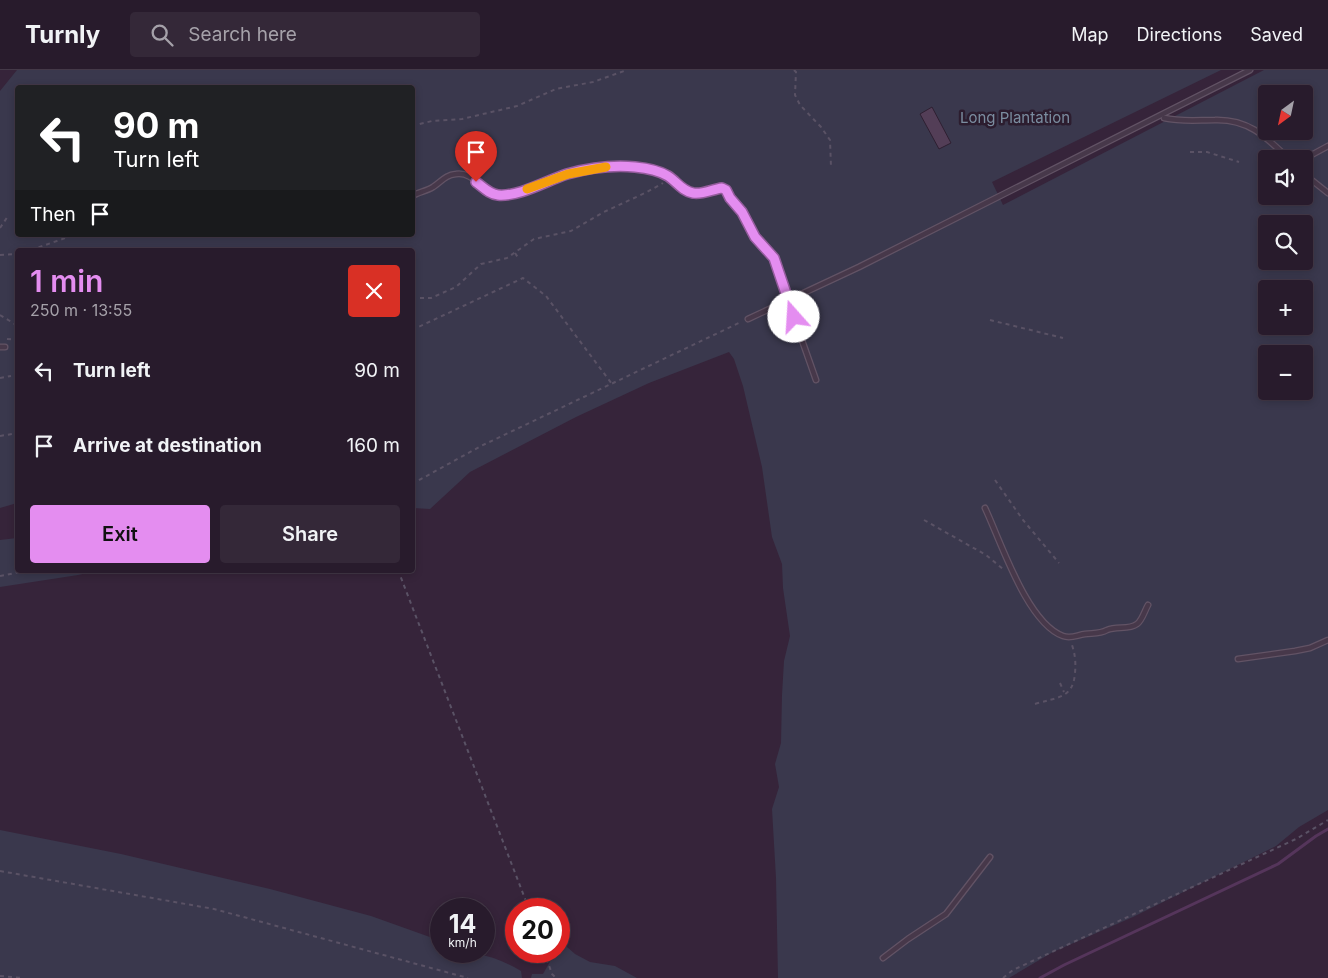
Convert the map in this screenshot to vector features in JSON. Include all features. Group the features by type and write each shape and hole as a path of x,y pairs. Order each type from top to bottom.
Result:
{"lane":[{"path":"748,319 788,301 1250,70"},
{"path":"1164,118 1179,122 1228,120 1250,126 1265,136 1280,150"},
{"path":"1313,154 1328,146"},
{"path":"415,195 431,188 444,178 456,174 469,176 493,194 507,195 534,188 568,174 614,166 653,170 669,176 685,190 692,193 722,188 726,190 746,219 755,237 774,258 816,380"},
{"path":"1313,181 1328,193"},
{"path":"985,508 1034,611 1042,622 1053,631 1069,637 1101,633 1112,628 1131,627 1137,624 1148,605"},
{"path":"1238,659 1310,648 1328,640"},
{"path":"883,958 946,914 990,857"}],"path":[{"path":"415,125 462,119 517,106 556,89 593,82 627,70"},
{"path":"794,70 796,72 795,95 800,105 821,127 830,140 831,167"},
{"path":"1190,152 1207,152 1239,162"},
{"path":"415,298 431,298 456,287 480,264 507,258 534,239 572,231 604,212 665,182 676,182"},
{"path":"0,228 8,216"},
{"path":"37,248 68,237"},
{"path":"515,253 518,259"},
{"path":"0,255 15,254"},
{"path":"415,329 524,278 546,296 612,384"},
{"path":"0,315 15,324"},
{"path":"415,482 481,446 748,319"},
{"path":"990,320 1063,338"},
{"path":"0,378 11,376"},
{"path":"0,436 15,434"},
{"path":"995,480 1023,520 1059,563"},
{"path":"924,520 986,555 1006,571"},
{"path":"0,576 15,573"},
{"path":"399,573 525,898"},
{"path":"1035,704 1056,699 1071,690 1074,682 1076,659 1069,637"},
{"path":"1060,683 1064,692"},
{"path":"1003,978 1013,970 1296,839 1328,820"},
{"path":"0,871 214,909 468,978"},
{"path":"548,963 552,974 556,978"},
{"path":"0,976 22,978"}],"green space":[{"name":"Long Plantation","path":"17,70 1221,70 992,182 1003,205 1264,70 1328,70 1328,810 1299,827 1276,846 1133,917 1053,952 1009,978 778,978 776,878 772,809 779,787 775,764 781,743 784,661 790,636 783,588 782,564 772,537 762,467 743,386 734,359 729,352 649,383 576,417 470,472 430,509 415,508 415,248 15,248 15,504 0,508 0,91"},
{"path":"15,538 15,573 87,573 0,587 0,540"},
{"path":"0,830 121,854 270,889 371,916 430,937 430,963 495,963 495,959 521,971 522,978 0,978"},
{"path":"570,950 590,962 615,966 637,978 531,978 532,974 543,974 549,963 570,963"}],"building":[{"path":"932,107 951,143 939,149 920,114"}],"waterway":[{"path":"1040,978 1278,864 1328,829"}],"slow traffic":[{"path":"527,189 568,174 606,167"}],"route":[{"path":"476,182 493,194 507,195 534,188 568,174 614,166 653,170 669,176 685,190 692,193 722,188 726,190 735,205 742,212 755,237 774,258 794,317"}]}
